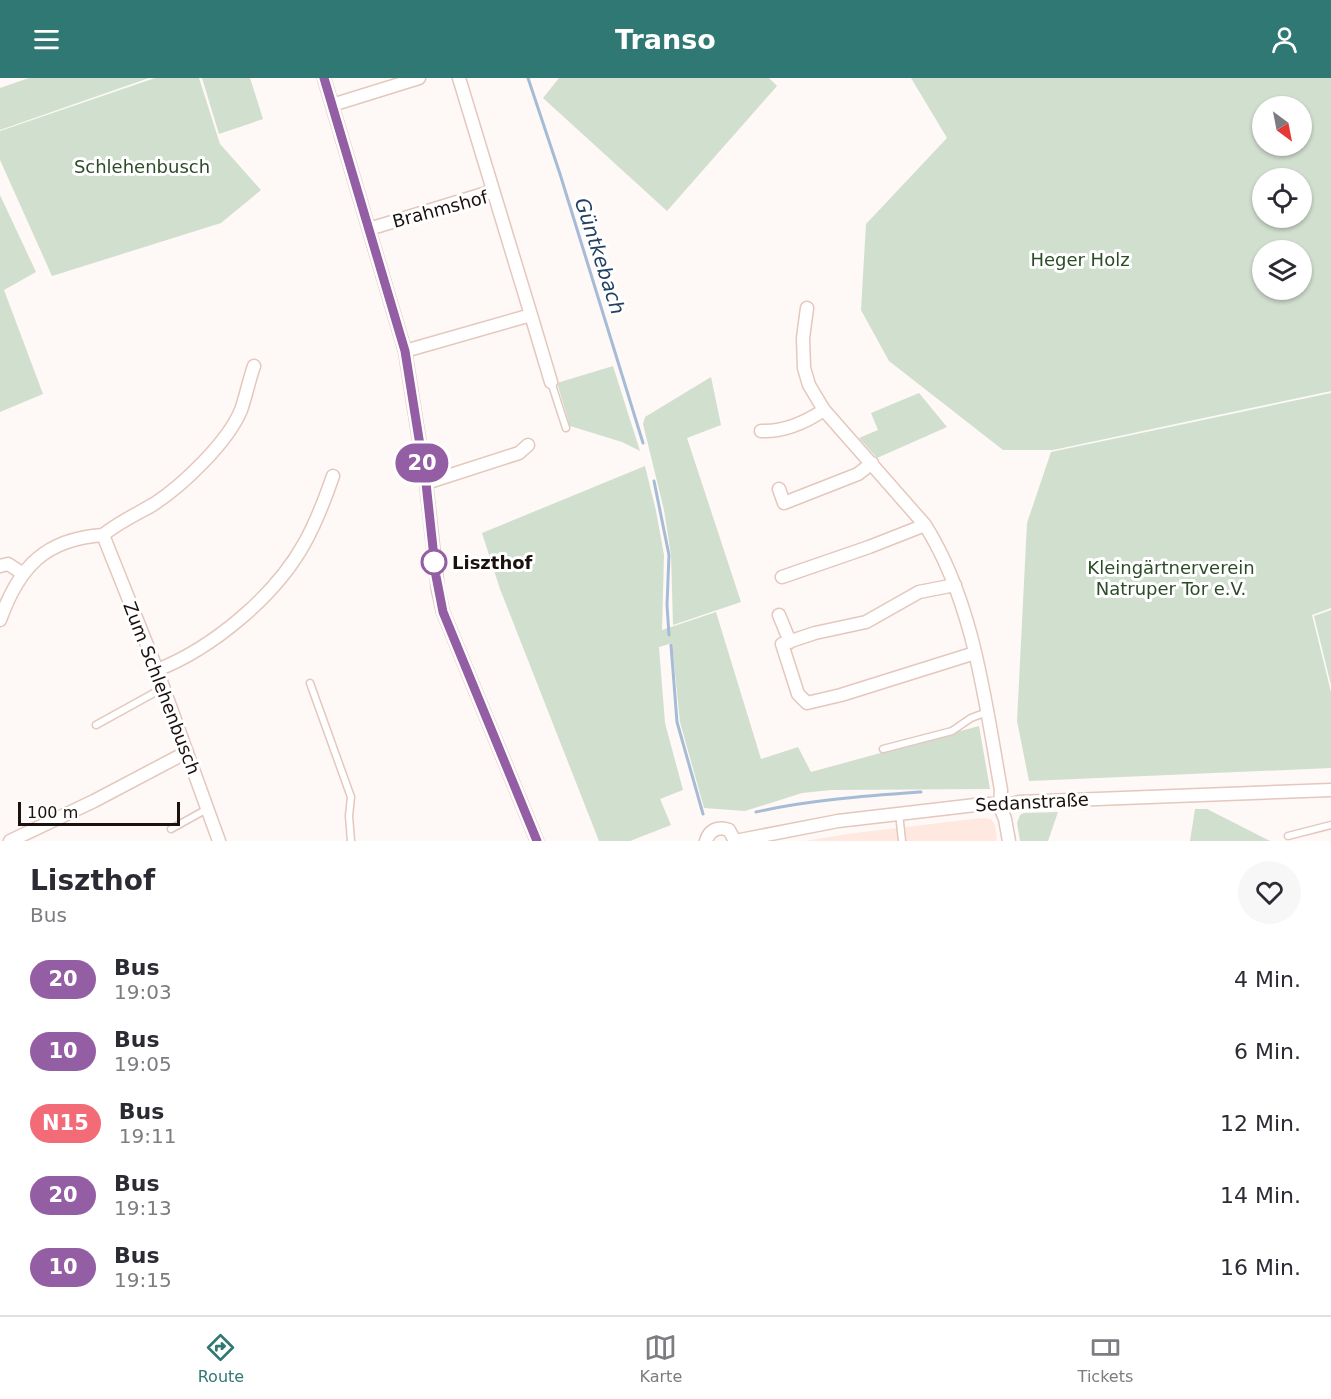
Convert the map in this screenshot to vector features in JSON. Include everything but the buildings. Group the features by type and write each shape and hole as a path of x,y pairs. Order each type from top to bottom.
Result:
{"street":[{"path":"324,78 405,351 443,612 537,841"},
{"path":"332,105 419,78"},
{"path":"459,78 493,191"},
{"name":"Brahmshof","path":"369,229 493,191 551,382"},
{"path":"807,308 803,338 804,368 809,385 824,410 925,525 938,546 955,585 975,653 1001,790 1000,807 1009,841"},
{"path":"405,351 531,315"},
{"path":"0,620 11,591 22,573 44,553 88,536 103,535 114,526 164,497 199,466 219,444 240,411 254,366"},
{"path":"761,431 775,431 812,418 824,410"},
{"path":"426,483 519,453 528,445"},
{"path":"779,489 784,502 858,474 872,464"},
{"path":"156,670 170,665 215,637 252,609 304,545 333,476"},
{"path":"782,577 925,525"},
{"name":"Zum Schlehenbusch","path":"103,535 163,688 219,841"},
{"path":"0,566 8,564 22,573"},
{"path":"955,585 919,592 866,622 815,633 782,644 798,694 807,703 841,695 975,653"},
{"path":"779,615 790,642"},
{"path":"10,841 94,801 187,752"},
{"name":"Sedanstraße","path":"706,841 711,831 717,828 729,830 735,841 838,821 899,812 984,804 994,804 1000,807 1019,802 1331,790"}],"lane":[{"path":"551,382 566,428"},
{"path":"310,683 351,797 349,816 351,841"},
{"path":"96,725 163,688"},
{"path":"884,749 952,731 971,718 987,712"},
{"path":"171,829 207,808"},
{"path":"899,812 902,841"},
{"path":"1288,836 1331,825"}],"shaded area":[{"path":"982,818 991,819 995,825 997,841 805,841 847,834"}],"green space":[{"path":"29,78 149,78 0,130 0,88"},
{"name":"Schlehenbusch","path":"155,78 199,78 220,144 261,190 221,223 52,276 0,160 0,131"},
{"path":"202,78 250,78 263,119 219,134"},
{"path":"559,78 769,78 777,86 667,211 543,98"},
{"name":"Heger Holz","path":"911,78 1331,78 1331,391 1053,450 1003,450 889,361 861,310 866,224 947,138"},
{"path":"0,195 36,272 4,290 43,394 0,412"},
{"path":"613,366 640,451 622,442 570,426 557,383"},
{"path":"711,377 721,425 687,438 741,602 673,625 671,555 664,510 643,424 645,417"},
{"path":"919,393 947,427 877,458 859,438 878,430 871,413"},
{"name":"Kleingärtnerverein Natruper Tor e.V.","path":"1331,393 1331,608 1312,615 1331,692 1331,768 1029,781 1017,721 1027,523 1051,452"},
{"path":"645,466 664,555 662,630 716,612 761,759 798,747 811,772 979,726 990,789 831,790 802,793 745,811 704,808 680,722 672,643 659,647 665,723 683,790 660,799 671,825 630,841 599,841 500,589 482,533"},
{"path":"1331,610 1331,685 1314,616"},
{"path":"1195,809 1207,809 1270,841 1190,841"},
{"path":"1058,812 1048,841 1020,841 1017,823 1020,815"}],"waterway":[{"name":"Güntkebach","path":"528,78 643,443"},
{"name":"Güntkebach","path":"654,481 669,555 667,605 669,635"},
{"name":"Güntkebach","path":"671,645 677,722 703,814"},
{"path":"756,812 817,801 921,792"}],"bus line":[{"name":"20","path":"324,78 405,351 443,612 537,841"}],"place":[{"name":"Liszthof","path":"434,562"}]}
